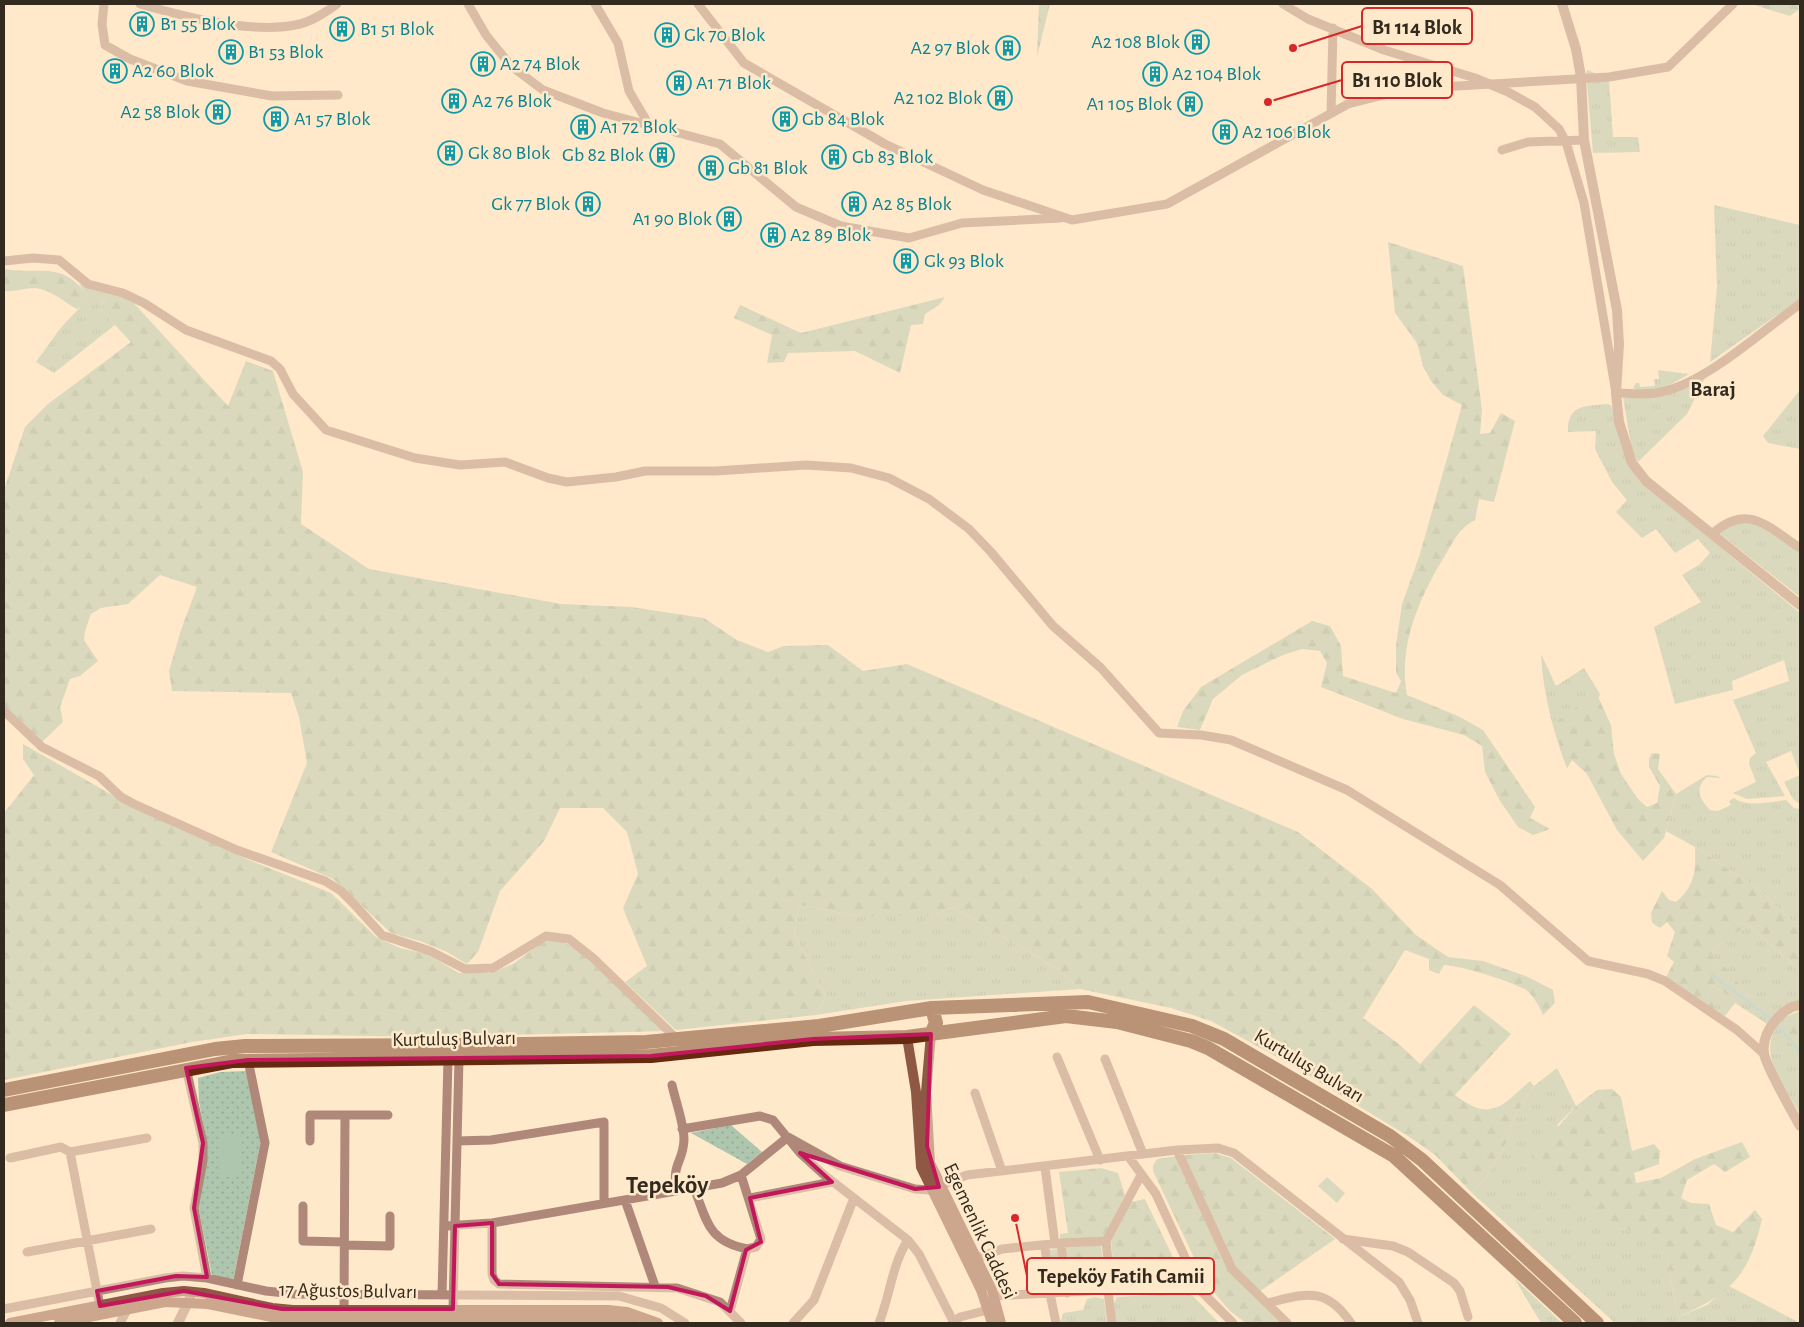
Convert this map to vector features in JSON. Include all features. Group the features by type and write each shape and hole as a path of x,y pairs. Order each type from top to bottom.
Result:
{"highway":[{"name":"Kurtuluş Bulvarı","path":"932,1008 1088,1002 1192,1026 1224,1039 1407,1148 1597,1323"},
{"path":"932,1008 936,1023 931,1034 907,1037 901,1023 905,1011 932,1008"},
{"name":"Kurtuluş Bulvarı","path":"4,1090 215,1049 244,1046 478,1045 678,1040 819,1026 905,1011"},
{"name":"Kurtuluş Bulvarı","path":"931,1034 1038,1018 1084,1017 1154,1031 1208,1048 1394,1156 1575,1323"},
{"name":"Kurtuluş Bulvarı","path":"4,1105 186,1068 248,1060 651,1056 813,1040 907,1037"}],"main road":[{"name":"Egemenlik Caddesi","path":"931,1034 926,1080 927,1146 932,1171 936,1188 977,1281 992,1323"},
{"name":"Egemenlik Caddesi","path":"907,1037 916,1092 919,1162 977,1258 994,1296 1001,1323"},
{"name":"17 Ağustos Bulvarı","path":"10,1323 163,1293 351,1319 442,1321 453,1317"},
{"name":"17 Ağustos Bulvarı","path":"59,1323 191,1297"},
{"name":"17 Ağustos Bulvarı","path":"573,1317 621,1311 658,1323"},
{"name":"17 Ağustos Bulvarı","path":"351,1319 573,1317 620,1320 634,1323"}],"street":[{"path":"104,4 102,24 105,45 130,59 187,81 253,93 272,96 338,95"},
{"path":"140,4 188,18 255,27 301,24 337,4"},
{"path":"468,4 486,35 511,66 543,90 603,113 720,144 796,207 841,226 909,238 962,223 1065,218"},
{"path":"595,4 618,43 629,91 649,125"},
{"path":"698,4 744,63 885,144 983,190 1072,220 1167,204 1348,104 1392,93 1440,87 1492,85 1581,77 1609,77 1668,67 1733,4"},
{"path":"1283,4 1308,19 1384,50 1440,66 1492,85 1535,107 1559,129 1566,142 1578,178 1591,236 1619,422 1632,463 1646,481 1800,605"},
{"path":"1562,4 1576,49 1581,77 1584,140 1617,310 1619,344 1616,393"},
{"path":"1331,113 1333,28"},
{"path":"1502,150 1528,142 1584,140"},
{"path":"4,261 33,258 59,260 88,284 123,293 144,303 186,330 271,361 280,369 292,394 326,430 415,458 466,466 506,462 548,478 567,482 616,477 645,471 716,472 806,465 851,468 889,478 929,499 969,529 991,552 1053,626 1101,668 1159,733 1208,735 1231,740 1347,790 1500,885 1588,961 1648,974 1665,981 1737,1030 1764,1054 1800,1126"},
{"path":"1616,393 1658,393 1688,382 1714,368 1800,304"},
{"path":"1712,534 1733,519 1754,519 1767,524 1800,548"},
{"path":"4,711 42,747 99,776 121,797 237,850 325,881 354,903 382,935 430,951 458,967 475,970 493,968 546,936 569,939 593,958 678,1040"},
{"path":"1764,1054 1766,1037 1771,1026 1782,1013 1790,1007 1800,1004"},
{"path":"1057,1057 1100,1160"},
{"path":"453,1059 457,1145 453,1317"},
{"path":"442,1295 446,1149 453,1059"},
{"path":"1105,1059 1143,1154"},
{"path":"237,1284 265,1143 248,1060"},
{"path":"186,1068 204,1143 203,1165 194,1208 207,1278"},
{"path":"672,1085 682,1130 682,1149 674,1174 677,1191"},
{"path":"975,1092 1002,1171"},
{"path":"310,1141 310,1115 388,1115"},
{"path":"345,1115 344,1295 351,1319"},
{"path":"682,1130 765,1116 772,1120 800,1153 832,1182 908,1240 919,1254 952,1322 988,1310"},
{"path":"446,1149 457,1145 604,1122 604,1203"},
{"path":"788,1137 840,1166 915,1189 936,1188 960,1176 1177,1150 1218,1148 1229,1151 1402,1286 1418,1323"},
{"path":"444,1226 492,1223 722,1183 741,1175 788,1137"},
{"path":"10,1158 61,1147 70,1152 147,1138"},
{"path":"1177,1150 1232,1269 1287,1323"},
{"path":"70,1152 100,1306"},
{"path":"1128,1156 1156,1194 1197,1285 1232,1323"},
{"path":"1045,1167 1054,1244 1067,1293"},
{"path":"694,1188 713,1232 732,1244 747,1249 756,1247 761,1239 750,1198 741,1175"},
{"path":"1112,1323 1106,1241 1141,1175"},
{"path":"750,1198 832,1182"},
{"path":"793,1323 814,1300 854,1198"},
{"path":"625,1200 655,1286"},
{"path":"303,1206 303,1241 390,1246 390,1216"},
{"path":"492,1223 492,1274 494,1280 499,1284 655,1286 697,1293 720,1302 741,1323"},
{"path":"27,1252 150,1228"},
{"path":"1342,1239 1393,1246 1408,1252 1454,1283 1460,1291 1468,1317"},
{"path":"879,1323 888,1301 896,1265 908,1240"},
{"path":"977,1258 997,1250 1106,1241"},
{"path":"1054,1244 1050,1294 1056,1323"},
{"path":"730,1311 747,1249"},
{"path":"4,1309 176,1276 207,1278 285,1294 619,1296 661,1308 685,1323"},
{"path":"994,1296 1197,1285"},
{"path":"1267,1302 1305,1294 1322,1296 1340,1310 1351,1323"},
{"path":"178,1323 191,1297"},
{"path":"120,1323 127,1310"},
{"path":"977,1313 980,1323"}],"highlighted area":[{"path":"931,1034 927,1146 939,1187 915,1189 800,1153 832,1182 750,1198 761,1242 746,1250 730,1311 706,1296 668,1287 499,1284 492,1274 492,1223 455,1226 453,1309 282,1309 184,1291 100,1306 97,1291 176,1276 207,1277 194,1208 203,1143 186,1068 248,1060 651,1056 813,1039"}],"green space":[{"path":"1039,4 1050,4 1037,57"},
{"path":"1751,4 1800,4 1800,9 1790,16"},
{"path":"1588,70 1609,80 1613,137 1638,137 1640,152 1593,153 1586,72"},
{"path":"1714,205 1800,225 1800,299 1710,362 1717,287"},
{"path":"1388,242 1463,266 1482,410 1480,434 1490,433 1501,413 1515,421 1494,502 1479,499 1475,520 1460,531 1426,589 1419,606 1408,640 1405,658 1407,695 1458,716 1483,730 1535,807 1530,818 1550,829 1533,835 1518,827 1500,801 1485,772 1482,746 1464,735 1403,719 1321,687 1327,663 1320,651 1302,649 1283,655 1242,675 1213,699 1200,730 1177,727 1183,711 1201,687 1312,621 1330,626 1341,646 1343,676 1396,693 1401,681 1396,673 1396,645 1402,604 1420,554 1462,405 1443,395 1431,381 1423,366 1417,343 1395,313"},
{"path":"4,269 60,273 79,285 88,297 84,305 77,309 41,289 31,288 4,291"},
{"path":"79,284 109,292 99,308 115,325 54,373 36,362 60,329 88,297"},
{"path":"109,292 131,300 228,406 246,361 273,371 303,472 301,524 369,569 561,604 631,607 704,618 737,640 768,652 784,646 828,645 863,671 907,664 1298,832 1372,889 1416,935 1448,957 1483,961 1528,977 1553,990 1555,1003 1543,1015 1531,995 1519,986 1486,974 1452,966 1444,965 1439,974 1429,970 1429,959 1405,950 1363,1018 1399,1044 1420,1064 1474,1005 1511,1034 1455,1095 1478,1108 1487,1109 1503,1104 1530,1081 1534,1086 1515,1115 1506,1143 1487,1176 1472,1193 1435,1155 1411,1138 1288,1063 1211,1021 1171,1008 1080,989 1057,969 953,907 930,916 858,916 799,905 794,935 826,997 816,1015 676,1030 625,982 647,966 623,908 638,874 627,832 603,808 560,808 544,841 500,891 478,952 467,964 447,952 420,941 391,933 333,879 271,852 307,763 299,717 291,693 172,691 169,671 181,630 197,587 160,575 128,604 101,608 91,614 84,640 98,661 80,676 70,679 60,707 63,722 42,742 4,706 4,605 12,583 4,568 4,490 25,427 48,404 131,342 99,308"},
{"path":"945,297 939,305 925,314 923,324 911,325 900,373 855,351 788,353 784,362 767,363 772,335 734,318 740,305 801,333"},
{"path":"1658,370 1689,374 1655,390 1647,391 1633,388 1636,383 1639,383 1640,387 1655,386 1654,379 1659,379"},
{"path":"1705,378 1687,414 1638,462 1632,450 1623,398 1666,394"},
{"path":"1800,390 1800,449 1768,443 1763,436"},
{"path":"1608,404 1612,406 1625,455 1640,481 1800,613 1800,774 1791,751 1766,762 1785,796 1747,799 1733,793 1756,782 1749,764 1750,758 1756,753 1733,700 1789,681 1784,660 1732,681 1733,690 1675,704 1654,627 1701,602 1682,575 1700,564 1710,553 1698,539 1675,553 1656,529 1642,538 1616,512 1627,500 1612,482 1595,449 1596,431 1568,432 1571,416 1574,411 1585,406"},
{"path":"1734,522 1754,522 1800,552 1800,597 1719,533"},
{"path":"4,568 12,583 4,605"},
{"path":"1541,654 1556,686 1584,668 1600,694 1588,730 1567,768 1550,712"},
{"path":"1589,698 1599,699 1611,725 1614,754 1621,774 1638,799 1647,807 1657,803 1660,786 1649,767 1649,758 1652,753 1660,754 1658,769 1676,794 1664,838 1643,861 1617,830 1587,774 1572,760 1567,768 1553,724"},
{"path":"23,744 135,808 249,860 331,893 376,937 400,948 427,954 459,973 490,973 513,964 545,940 558,939 576,949 667,1031 428,1037 247,1034 192,1042 4,1080 4,813 34,775 23,759"},
{"path":"1707,775 1721,778 1707,777 1701,786 1701,798 1710,810 1718,811 1731,805 1729,801 1734,798 1752,804 1786,800 1794,808 1800,809 1800,928 1758,889 1695,847 1666,831 1676,794"},
{"path":"1800,775 1800,804 1793,799 1784,782"},
{"path":"1695,847 1758,889 1800,928 1800,970 1750,926 1723,941 1711,955 1725,967 1749,995 1739,1003 1713,985 1707,996 1716,1005 1713,1010 1666,977 1674,962 1667,956 1675,932 1667,922 1660,928 1652,923 1651,913 1662,891 1669,900 1676,902 1691,884 1695,863"},
{"path":"799,905 858,916 930,916 953,907 1057,969 1080,989 906,1001 816,1015 826,997 794,935"},
{"path":"1750,926 1800,970 1800,1000 1784,1005 1767,1024 1735,1003 1725,1016 1713,1010 1707,996 1713,985 1739,1003 1749,995 1725,967 1711,955 1728,937"},
{"path":"1800,1011 1800,1052 1777,1026 1785,1017"},
{"path":"1777,1026 1800,1052 1800,1114 1781,1082 1772,1060 1770,1048"},
{"path":"1557,1068 1576,1106 1557,1125 1620,1229 1642,1230 1667,1258 1678,1317 1707,1305 1729,1286 1800,1323 1615,1323 1472,1193 1487,1176 1506,1143 1515,1115 1534,1086"},
{"path":"246,1071 261,1140 233,1281 212,1276 198,1205 207,1142 199,1102 198,1078 220,1072"},
{"path":"1612,1089 1621,1097 1632,1151 1654,1144 1660,1151 1659,1164 1634,1173 1636,1183 1661,1178 1695,1159 1742,1142 1750,1157 1725,1172 1714,1164 1687,1180 1681,1198 1691,1203 1709,1204 1716,1225 1733,1232 1755,1210 1762,1219 1751,1255 1735,1281 1712,1300 1678,1317 1667,1258 1642,1231 1620,1229 1597,1223 1537,1166 1534,1155 1576,1106 1597,1090"},
{"path":"731,1125 762,1152 747,1164 691,1133"},
{"path":"218,1135 242,1135 242,1177 218,1177"},
{"path":"1215,1153 1231,1158 1335,1239 1259,1292 1235,1269 1183,1155"},
{"path":"1177,1156 1228,1270 1281,1323 1246,1323 1230,1311 1206,1283 1153,1171 1153,1166 1157,1159"},
{"path":"1101,1168 1118,1173 1125,1195 1103,1238 1060,1240 1060,1234 1068,1233 1059,1172"},
{"path":"1327,1177 1345,1193 1337,1203 1318,1186"},
{"path":"1145,1199 1180,1272 1172,1282 1115,1285 1111,1241 1131,1202"},
{"path":"1101,1244 1105,1286 1070,1287 1066,1246"},
{"path":"1058,1249 1063,1288 1053,1289 1049,1250"},
{"path":"1514,1278 1562,1323 1541,1323"},
{"path":"1185,1293 1193,1296 1219,1323 1116,1323 1114,1303 1117,1297"},
{"path":"1095,1297 1104,1299 1107,1323 1060,1323 1063,1313 1083,1310 1087,1299"}],"waterway":[{"path":"1710,973 1772,1020"},
{"path":"1776,1024 1800,1052"}],"place":[{"name":"B1 55 Blok","path":"142,24"},
{"name":"B1 51 Blok","path":"342,29"},
{"name":"Gk 70 Blok","path":"667,35"},
{"name":"A2 108 Blok","path":"1197,42"},
{"name":"A2 97 Blok","path":"1008,48"},
{"name":"B1 114 Blok","path":"1293,48"},
{"name":"B1 53 Blok","path":"231,52"},
{"name":"A2 74 Blok","path":"483,64"},
{"name":"A2 60 Blok","path":"115,71"},
{"name":"A2 104 Blok","path":"1155,74"},
{"name":"A1 71 Blok","path":"679,83"},
{"name":"A2 102 Blok","path":"1000,98"},
{"name":"A2 76 Blok","path":"454,101"},
{"name":"B1 110 Blok","path":"1268,102"},
{"name":"A1 105 Blok","path":"1190,104"},
{"name":"A2 58 Blok","path":"218,112"},
{"name":"A1 57 Blok","path":"276,119"},
{"name":"Gb 84 Blok","path":"785,119"},
{"name":"A1 72 Blok","path":"583,127"},
{"name":"A2 106 Blok","path":"1225,132"},
{"name":"Gk 80 Blok","path":"450,153"},
{"name":"Gb 82 Blok","path":"662,155"},
{"name":"Gb 83 Blok","path":"834,157"},
{"name":"Gb 81 Blok","path":"711,168"},
{"name":"Gk 77 Blok","path":"588,204"},
{"name":"A2 85 Blok","path":"854,204"},
{"name":"A1 90 Blok","path":"729,219"},
{"name":"A2 89 Blok","path":"773,235"},
{"name":"Gk 93 Blok","path":"906,261"},
{"name":"Tepeköy Fatih Camii","path":"1015,1218"}],"district":[{"name":"Baraj","path":"1713,389"},
{"name":"Tepeköy","path":"667,1185"}]}
